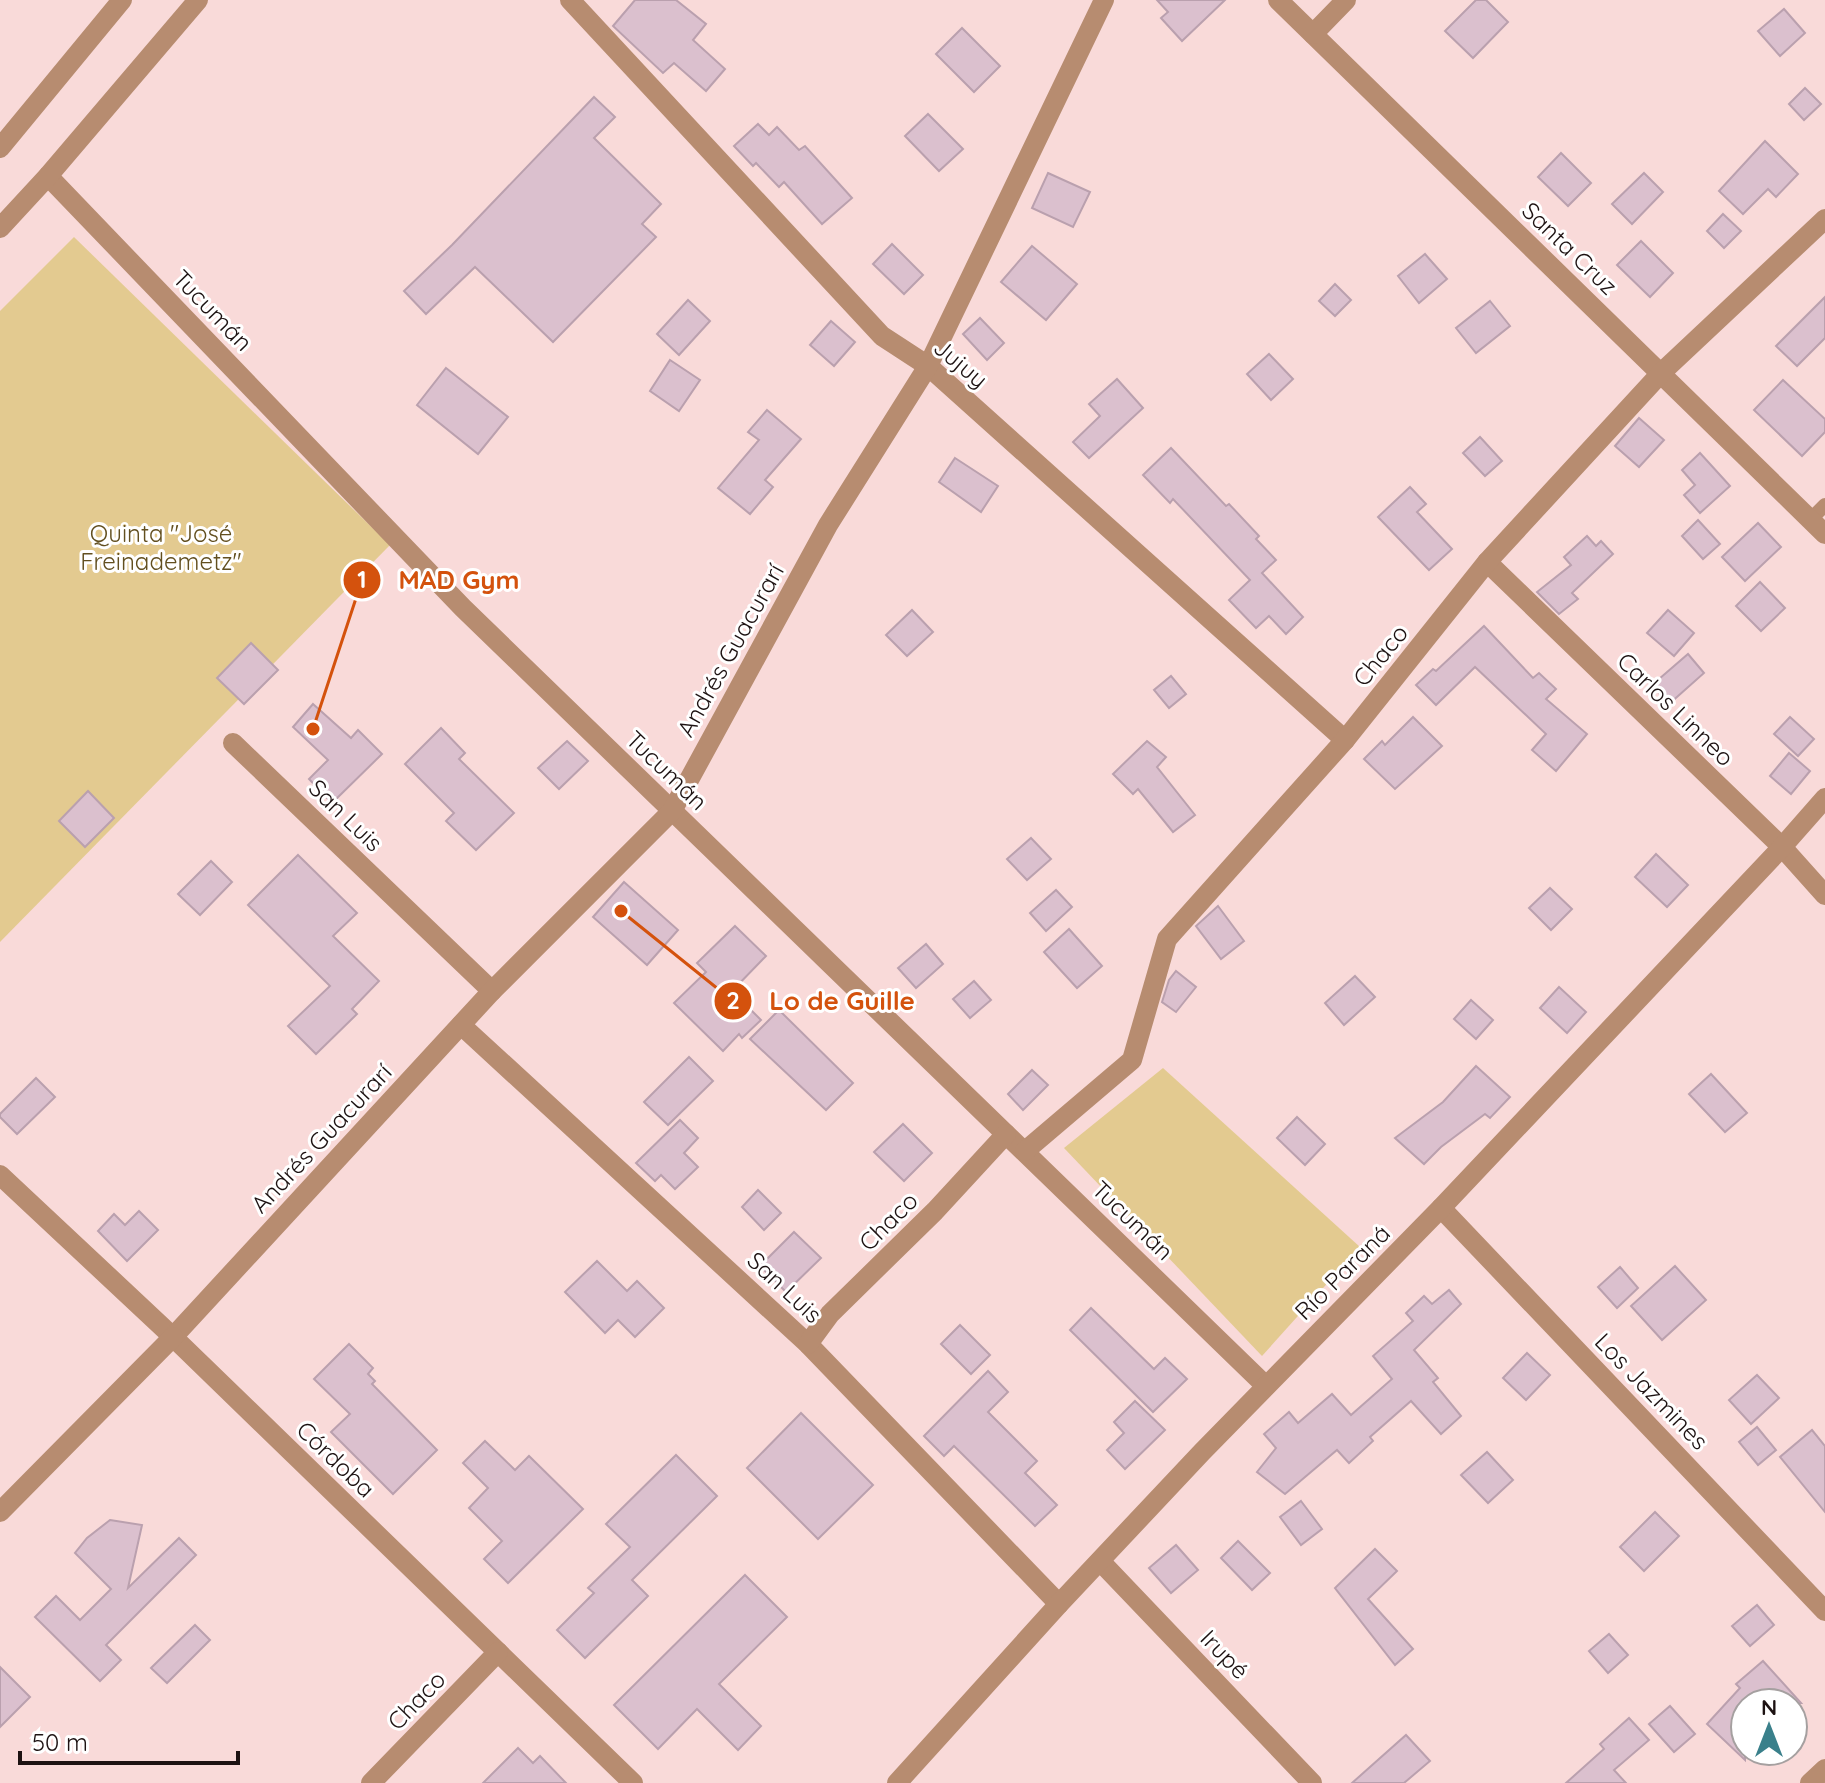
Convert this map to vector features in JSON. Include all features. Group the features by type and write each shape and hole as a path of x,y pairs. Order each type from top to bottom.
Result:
{"street":[{"path":"0,148 122,0"},
{"path":"0,228 198,0"},
{"name":"Jujuy","path":"570,0 882,336 928,366 1345,740"},
{"name":"Andrés Guacurarí","path":"0,1512 173,1337 492,991 672,811 828,525 928,366 1104,0"},
{"name":"Santa Cruz","path":"1278,0 1817,527"},
{"path":"1313,34 1346,0"},
{"name":"Tucumán","path":"48,176 463,608 1266,1386"},
{"name":"Chaco","path":"1025,1151 1132,1060 1167,939 1345,740 1487,562 1661,373 1825,219"},
{"name":"Carlos Linneo","path":"1487,562 1782,847 1825,895"},
{"name":"San Luis","path":"233,743 492,991"},
{"name":"Río Paraná","path":"897,1783 1059,1604 1441,1208 1825,798"},
{"name":"San Luis","path":"461,1025 808,1344 1059,1604"},
{"name":"Chaco","path":"808,1344 830,1314 935,1211 1006,1134"},
{"name":"Córdoba","path":"0,1175 173,1337 633,1783"},
{"name":"Los Jazmines","path":"1441,1208 1825,1611"},
{"name":"Irupé","path":"1100,1561 1312,1783"},
{"name":"Chaco","path":"371,1783 498,1652"},
{"path":"1810,1783 1825,1769"}],"lane":[{"path":"1817,527 1825,505"}],"green space":[{"name":"Quinta \"José Freinademetz\"","path":"74,237 390,545 0,942 0,311"},
{"path":"1163,1068 1360,1247 1262,1356 1064,1148"}],"building":[{"path":"635,0 676,0 706,24 693,40 725,69 706,91 674,63 663,73 613,26"},
{"path":"1157,0 1225,0 1182,41 1161,18 1168,12"},
{"path":"1476,0 1486,0 1508,22 1473,58 1445,31"},
{"path":"1784,9 1805,33 1780,56 1758,31"},
{"path":"962,28 1000,66 974,92 936,54"},
{"path":"1805,88 1821,104 1804,120 1789,104"},
{"path":"594,97 615,117 594,138 661,204 642,224 656,237 553,342 475,267 426,314 404,291"},
{"path":"928,114 963,149 939,171 905,136"},
{"path":"758,124 769,135 777,127 799,150 805,146 852,198 822,224 784,182 779,187 734,146"},
{"path":"1765,141 1798,174 1776,197 1768,189 1743,214 1719,191"},
{"path":"1561,153 1591,183 1568,206 1538,177"},
{"path":"1048,173 1090,192 1073,227 1032,208"},
{"path":"1644,173 1663,192 1632,224 1612,204"},
{"path":"1723,214 1741,231 1724,248 1707,231"},
{"path":"1641,241 1673,273 1650,297 1617,265"},
{"path":"892,244 923,275 904,294 873,264"},
{"path":"1032,246 1077,284 1046,320 1001,282"},
{"path":"1425,254 1447,279 1419,303 1398,276"},
{"path":"1335,284 1351,300 1335,316 1319,301"},
{"path":"1825,297 1825,338 1797,366 1776,346"},
{"path":"688,300 710,321 679,355 657,334"},
{"path":"1490,301 1510,326 1476,353 1456,328"},
{"path":"980,318 1004,343 987,360 963,334"},
{"path":"831,321 855,342 834,366 810,345"},
{"path":"1269,354 1293,379 1271,400 1247,374"},
{"path":"670,360 700,380 679,411 650,391"},
{"path":"446,368 508,417 478,454 417,405"},
{"path":"1117,379 1143,408 1089,458 1073,442 1100,416 1089,404"},
{"path":"1783,380 1825,419 1825,432 1802,456 1754,410"},
{"path":"767,410 801,439 765,480 773,487 750,514 718,488 759,440 748,432"},
{"path":"1639,418 1664,440 1639,467 1615,446"},
{"path":"1480,437 1502,461 1485,476 1463,453"},
{"path":"1171,448 1259,536 1256,539 1276,560 1262,573 1303,617 1286,634 1269,616 1256,628 1229,600 1250,580 1173,499 1170,503 1143,475"},
{"path":"1700,453 1730,486 1700,513 1684,495 1695,485 1682,470"},
{"path":"955,458 998,486 981,512 939,482"},
{"path":"1410,487 1426,504 1417,512 1452,549 1429,570 1378,517"},
{"path":"1698,520 1720,544 1703,559 1682,536"},
{"path":"1758,523 1781,547 1745,581 1722,557"},
{"path":"1587,536 1596,546 1601,541 1613,554 1572,593 1578,599 1559,614 1537,592 1571,565 1564,557"},
{"path":"1760,582 1785,608 1761,631 1736,606"},
{"path":"912,610 933,632 907,656 886,635"},
{"path":"1668,610 1694,633 1674,656 1647,633"},
{"path":"1484,626 1533,678 1539,673 1556,689 1546,699 1587,734 1556,771 1532,750 1546,734 1475,667 1436,705 1416,685 1433,669 1436,671"},
{"path":"251,643 278,670 244,704 217,678"},
{"path":"1688,654 1704,673 1669,704 1652,685"},
{"path":"1171,676 1186,694 1169,708 1154,690"},
{"path":"313,704 351,738 358,730 382,754 332,803 309,779 328,760 293,727"},
{"path":"1413,717 1442,746 1395,789 1364,759 1382,741 1385,745"},
{"path":"1790,717 1814,739 1798,756 1774,734"},
{"path":"441,728 465,753 459,759 514,813 476,850 446,821 454,813 405,764"},
{"path":"567,741 588,761 559,789 538,768"},
{"path":"1147,741 1166,757 1157,767 1195,815 1173,832 1138,789 1133,794 1113,774"},
{"path":"1789,753 1810,771 1791,794 1770,776"},
{"path":"88,791 114,818 85,847 59,821"},
{"path":"1031,838 1051,859 1027,880 1007,859"},
{"path":"1656,854 1688,885 1667,907 1635,877"},
{"path":"298,855 357,913 333,936 379,981 352,1009 357,1014 316,1054 288,1026 330,986 248,905"},
{"path":"211,861 232,882 200,915 178,894"},
{"path":"624,882 678,930 647,965 593,917"},
{"path":"1550,888 1572,909 1551,930 1529,908"},
{"path":"1056,890 1072,907 1046,931 1030,913"},
{"path":"1218,906 1244,941 1221,959 1196,926"},
{"path":"735,926 766,956 732,991 761,1020 742,1038 739,1034 723,1051 674,1003 706,972 697,963"},
{"path":"1069,929 1102,966 1077,988 1044,952"},
{"path":"926,944 943,964 916,988 898,968"},
{"path":"1176,971 1196,987 1176,1012 1162,1002 1169,980"},
{"path":"1355,976 1375,997 1344,1025 1325,1003"},
{"path":"974,981 991,1000 970,1018 953,999"},
{"path":"1559,987 1586,1012 1567,1033 1540,1008"},
{"path":"1471,1000 1493,1020 1476,1039 1454,1019"},
{"path":"779,1010 853,1083 826,1110 750,1039"},
{"path":"689,1057 713,1081 668,1125 644,1102"},
{"path":"1476,1066 1510,1097 1490,1118 1485,1114 1424,1164 1395,1138 1443,1102"},
{"path":"1032,1070 1048,1085 1023,1110 1008,1094"},
{"path":"1711,1074 1747,1113 1725,1132 1689,1094"},
{"path":"36,1078 55,1097 17,1134 0,1114"},
{"path":"1297,1117 1325,1144 1305,1165 1277,1138"},
{"path":"680,1120 698,1138 684,1153 698,1167 675,1189 661,1175 655,1181 636,1163"},
{"path":"903,1124 932,1153 904,1181 874,1152"},
{"path":"758,1190 781,1213 764,1230 742,1207"},
{"path":"139,1211 158,1230 127,1261 98,1231 114,1214 125,1225"},
{"path":"794,1232 821,1258 786,1292 760,1266"},
{"path":"597,1261 627,1291 637,1281 664,1308 635,1337 618,1320 605,1333 565,1292"},
{"path":"1675,1266 1706,1300 1662,1340 1631,1306"},
{"path":"1620,1267 1638,1288 1617,1308 1598,1287"},
{"path":"1449,1290 1461,1304 1414,1350 1438,1378 1433,1382 1461,1416 1441,1434 1411,1401 1370,1437 1373,1441 1349,1463 1337,1450 1285,1494 1257,1472 1276,1448 1264,1434 1289,1412 1298,1423 1332,1394 1351,1415 1392,1379 1373,1356 1413,1321 1406,1313 1424,1296 1432,1304"},
{"path":"1091,1308 1154,1369 1165,1358 1187,1379 1153,1412 1070,1330"},
{"path":"960,1325 990,1355 971,1374 941,1344"},
{"path":"349,1344 373,1368 368,1374 375,1381 372,1384 437,1450 393,1494 331,1432 350,1414 314,1379"},
{"path":"1527,1353 1550,1375 1526,1400 1503,1378"},
{"path":"988,1371 1008,1392 988,1412 1037,1461 1025,1473 1057,1505 1035,1526 954,1446 944,1456 924,1436"},
{"path":"1757,1375 1779,1398 1751,1424 1729,1400"},
{"path":"1135,1401 1165,1430 1125,1469 1107,1450 1124,1433 1114,1422"},
{"path":"801,1413 873,1485 818,1539 747,1468"},
{"path":"1757,1427 1776,1450 1758,1465 1739,1442"},
{"path":"1812,1430 1825,1446 1825,1512 1780,1457"},
{"path":"485,1441 515,1470 529,1456 583,1509 508,1583 484,1559 502,1541 469,1508 488,1488 463,1463"},
{"path":"1487,1452 1513,1480 1488,1503 1461,1475"},
{"path":"676,1455 717,1496 632,1580 648,1596 585,1658 557,1630 594,1593 588,1588 630,1547 606,1524"},
{"path":"1301,1501 1322,1529 1301,1545 1280,1517"},
{"path":"1655,1512 1679,1536 1644,1571 1620,1547"},
{"path":"110,1520 142,1525 128,1588 179,1538 196,1555 106,1645 121,1660 100,1681 35,1617 56,1596 80,1620 111,1589 75,1553 87,1538"},
{"path":"1238,1541 1270,1573 1252,1590 1221,1558"},
{"path":"1176,1545 1198,1570 1171,1593 1149,1568"},
{"path":"1375,1549 1397,1571 1368,1599 1413,1649 1395,1665 1335,1588"},
{"path":"745,1575 787,1617 719,1684 761,1726 738,1750 697,1709 658,1749 614,1705"},
{"path":"1757,1605 1774,1625 1750,1646 1732,1626"},
{"path":"195,1625 210,1640 167,1683 151,1668"},
{"path":"1609,1634 1628,1655 1608,1673 1589,1651"},
{"path":"1763,1661 1787,1687 1739,1687 1736,1684"},
{"path":"0,1667 30,1697 0,1727"},
{"path":"1729,1700 1729,1745 1707,1724"},
{"path":"1670,1706 1695,1734 1674,1752 1649,1724"},
{"path":"1629,1718 1649,1740 1614,1770 1626,1783 1566,1783 1604,1749 1600,1744"},
{"path":"1406,1735 1430,1761 1404,1783 1352,1783"},
{"path":"518,1748 533,1763 540,1756 566,1783 483,1783"}],"place":[{"name":"MAD Gym","path":"313,729"},
{"name":"Lo de Guille","path":"621,911"}]}
